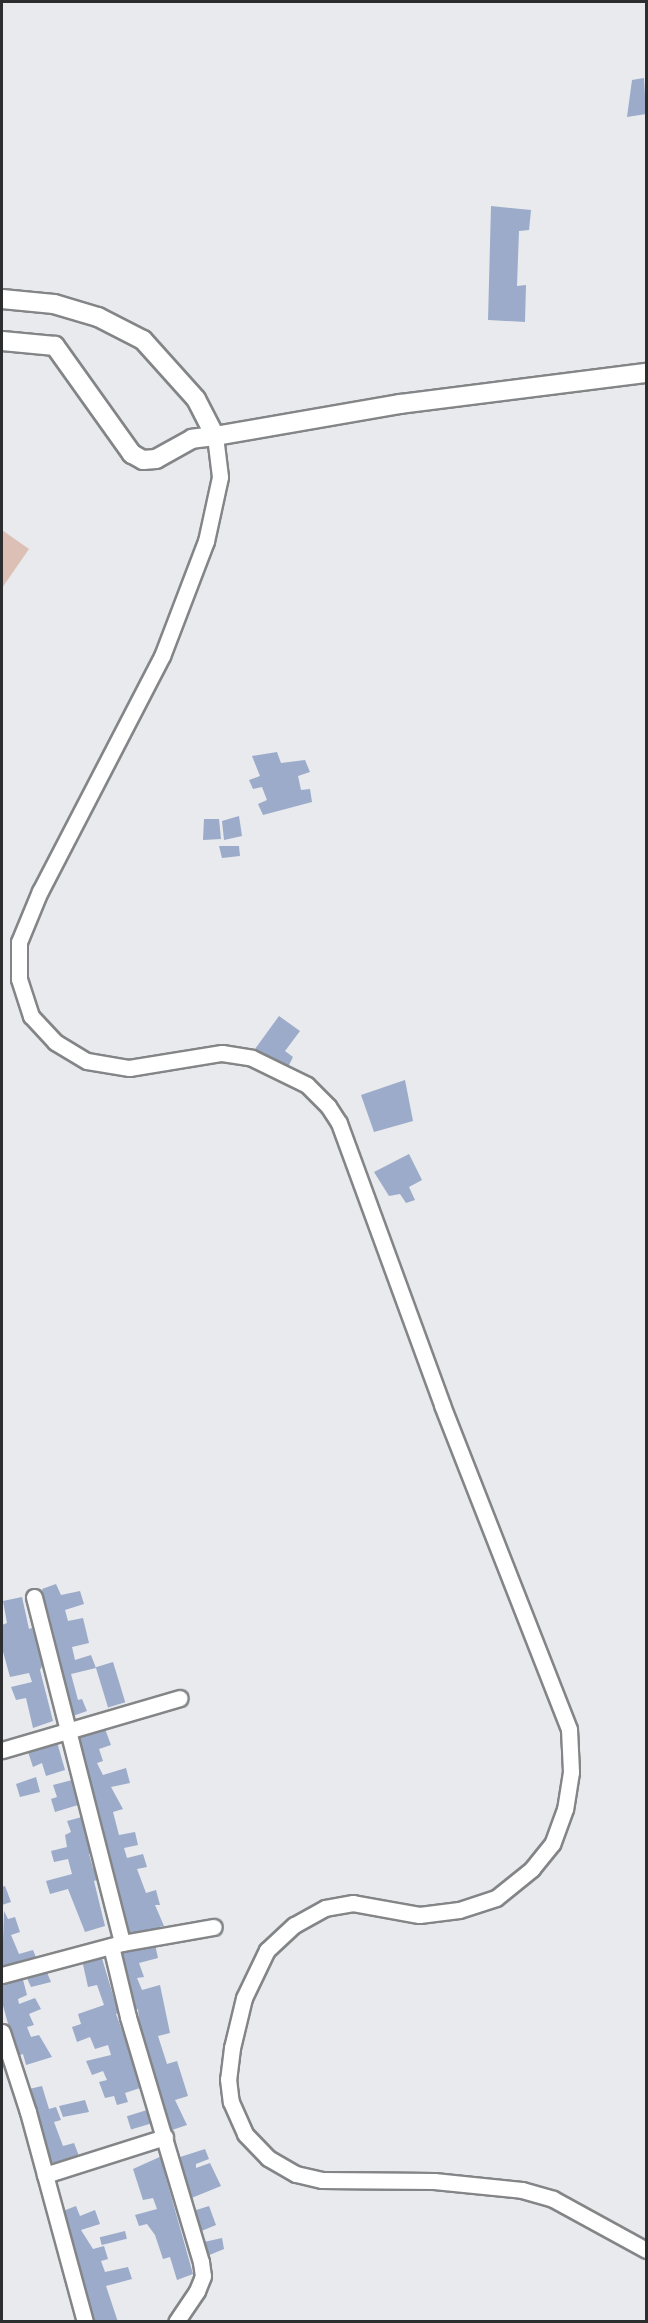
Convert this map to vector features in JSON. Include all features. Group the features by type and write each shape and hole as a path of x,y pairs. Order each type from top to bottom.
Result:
{"street":[{"path":"2,299 54,304 98,317 143,340 196,399 215,436 220,477 206,541 162,656 40,891 19,942 19,979 31,1016 55,1042 87,1061 129,1068 222,1053 252,1058 307,1084 328,1106 339,1123 442,1405 569,1729 571,1772 565,1809 552,1844 532,1869 496,1898 459,1911 419,1915 353,1903 325,1908 294,1925 267,1950 244,1998 232,2048 228,2079 231,2102 245,2134 268,2157 296,2174 322,2180 434,2181 522,2190 553,2199 646,2250"},
{"path":"2,341 55,346 132,454 143,460 156,459 192,439 400,404 646,373"},
{"path":"34,1597 68,1728 117,1944 128,2017 165,2137 203,2276 176,2322"},
{"path":"2,1750 68,1728 180,1698"},
{"path":"2,1975 117,1944 214,1927"},
{"path":"2,2032 45,2175 85,2322"},
{"path":"45,2175 165,2137"}],"shaded area":[{"path":"2,530 29,549 2,588"}],"building":[{"path":"644,78 646,114 627,117 632,80"},
{"path":"491,206 531,210 529,230 519,231 517,286 526,285 525,322 488,320"},
{"path":"277,752 281,763 305,760 310,772 298,776 301,790 310,789 312,802 263,815 258,804 267,800 262,787 253,789 249,780 260,776 252,756"},
{"path":"239,816 242,836 224,840 222,821"},
{"path":"204,819 219,819 221,839 203,840"},
{"path":"219,846 239,846 240,856 222,858"},
{"path":"279,1016 300,1031 285,1051 293,1057 287,1069 255,1049"},
{"path":"405,1080 413,1121 374,1132 361,1095"},
{"path":"409,1154 422,1180 409,1187 415,1200 406,1203 400,1194 389,1196 374,1172"},
{"path":"56,1584 61,1595 80,1591 84,1604 65,1610 68,1621 83,1618 89,1643 72,1647 75,1660 91,1655 96,1668 71,1674 78,1700 82,1699 87,1711 70,1717 42,1589"},
{"path":"22,1597 29,1629 32,1628 43,1664 40,1670 53,1721 33,1728 26,1698 16,1700 11,1687 32,1682 29,1673 10,1677 2,1648 2,1625 7,1623 3,1601"},
{"path":"113,1662 125,1702 108,1707 96,1667"},
{"path":"105,1729 111,1745 99,1749 103,1761 97,1763 103,1775 126,1768 130,1783 111,1787 123,1809 113,1812 119,1835 135,1832 138,1845 124,1848 127,1858 143,1854 147,1867 137,1869 146,1893 156,1890 160,1905 155,1905 164,1926 159,1927 160,1931 131,1937 126,1926 100,1815 75,1738"},
{"path":"57,1742 65,1770 46,1776 42,1763 33,1767 28,1752"},
{"path":"36,1777 40,1792 20,1797 16,1784"},
{"path":"72,1780 78,1805 55,1812 51,1799 57,1797 53,1785"},
{"path":"82,1817 93,1853 89,1854 93,1868 100,1879 94,1881 105,1926 85,1932 68,1889 50,1894 46,1881 72,1874 68,1859 54,1862 51,1851 67,1847 65,1835 71,1832 67,1821"},
{"path":"5,1886 11,1902 2,1905 2,1887"},
{"path":"4,1911 8,1919 15,1917 20,1932 11,1935 19,1954 33,1950 38,1962 2,1970"},
{"path":"155,1944 158,1958 139,1963 144,1977 137,1978 142,1990 160,1985 170,2033 158,2036 167,2064 177,2061 188,2096 175,2100 187,2125 169,2131 141,2041 138,2009 132,2010 121,1951"},
{"path":"101,1955 115,2002 118,2001 122,2011 116,2014 143,2087 125,2093 128,2102 117,2105 114,2096 105,2098 99,2082 107,2080 103,2071 92,2075 86,2061 111,2055 108,2045 95,2049 90,2037 77,2042 72,2027 81,2024 78,2014 104,2005 97,1985 88,1987 82,1960"},
{"path":"46,1970 51,1982 31,1987 26,1976"},
{"path":"22,1976 27,1995 18,1999 19,2004 35,1998 41,2009 29,2014 34,2025 27,2027 31,2037 39,2035 52,2057 26,2065 23,2054 17,2056 2,2002 2,1983"},
{"path":"42,2086 49,2109 56,2107 61,2120 54,2122 63,2146 74,2143 79,2156 47,2164 43,2152 47,2150 25,2090"},
{"path":"85,2100 89,2112 63,2117 59,2106"},
{"path":"147,2110 151,2123 131,2130 127,2116"},
{"path":"205,2149 209,2159 196,2164 196,2168 210,2163 221,2186 189,2199 177,2158"},
{"path":"164,2155 166,2178 193,2274 177,2280 170,2257 163,2259 155,2235 147,2224 139,2226 135,2215 157,2209 153,2198 143,2200 133,2169"},
{"path":"76,2206 80,2216 95,2210 100,2224 81,2230 93,2249 104,2246 108,2259 101,2261 105,2272 128,2267 132,2279 106,2286 118,2322 92,2322 72,2257 76,2255 73,2245 60,2222 66,2220 63,2211"},
{"path":"209,2206 216,2225 199,2232 193,2211"},
{"path":"125,2231 127,2239 102,2245 100,2237"},
{"path":"222,2238 224,2249 207,2256 204,2242"}]}
